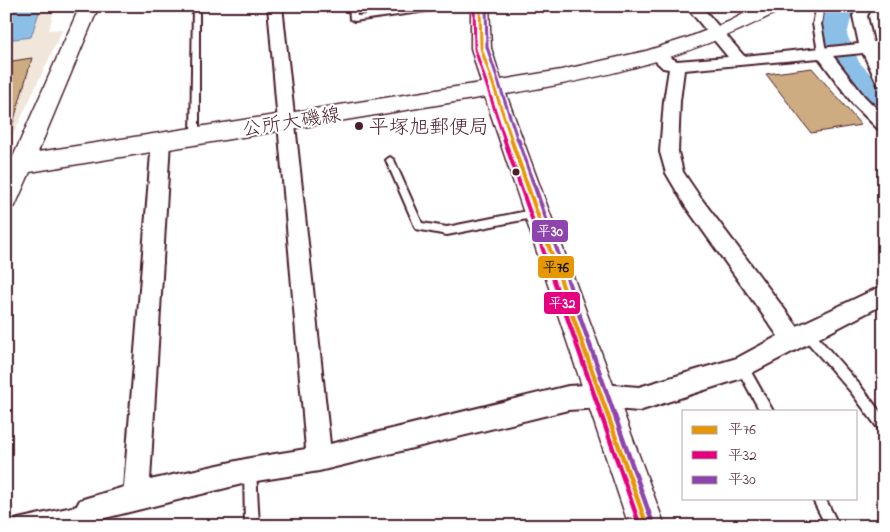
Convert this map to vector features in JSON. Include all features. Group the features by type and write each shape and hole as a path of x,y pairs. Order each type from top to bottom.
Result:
{"street":[{"path":"6,199 14,166 90,6"},
{"path":"275,6 320,459"},
{"path":"480,6 481,48 492,88 647,526"},
{"path":"693,6 740,61"},
{"name":"公所大磯線","path":"14,166 288,122 591,70 655,54 716,34 774,6"},
{"path":"865,6 860,16 867,47 884,81"},
{"path":"655,54 668,64 677,66 884,46"},
{"path":"822,51 845,84 871,114 884,125"},
{"path":"677,66 672,102 669,152 675,172 694,202 800,336"},
{"path":"136,496 161,141"},
{"path":"84,517 136,496 250,470 320,459 568,398 601,396 639,399 742,367 884,294"}],"lane":[{"path":"195,136 196,6"},
{"path":"352,6 354,19 449,6"},
{"path":"821,6 817,24 822,51"},
{"path":"390,160 419,226 446,231 537,213"},
{"path":"800,336 855,388 884,427"},
{"path":"742,367 766,410"},
{"path":"250,470 252,526"},
{"path":"819,500 833,526"},
{"path":"18,526 84,517"}],"shaded area":[{"path":"6,6 55,6 49,30 63,29 11,139 6,141"}],"water":[{"path":"10,6 41,6 31,37 6,40 6,17"}],"building":[{"path":"32,58 11,130 6,129 6,62"},
{"path":"812,68 861,125 811,133 766,74"}],"waterway":[{"path":"840,6 832,35 846,67 884,109"}],"transit line":[{"name":"平32","path":"474,6 475,49 487,90 640,526"},
{"name":"平76","path":"480,6 481,48 493,88 647,526"},
{"name":"平30","path":"486,6 487,47 499,86 653,524"}],"place":[{"name":"平塚旭郵便局","path":"359,126"}]}
